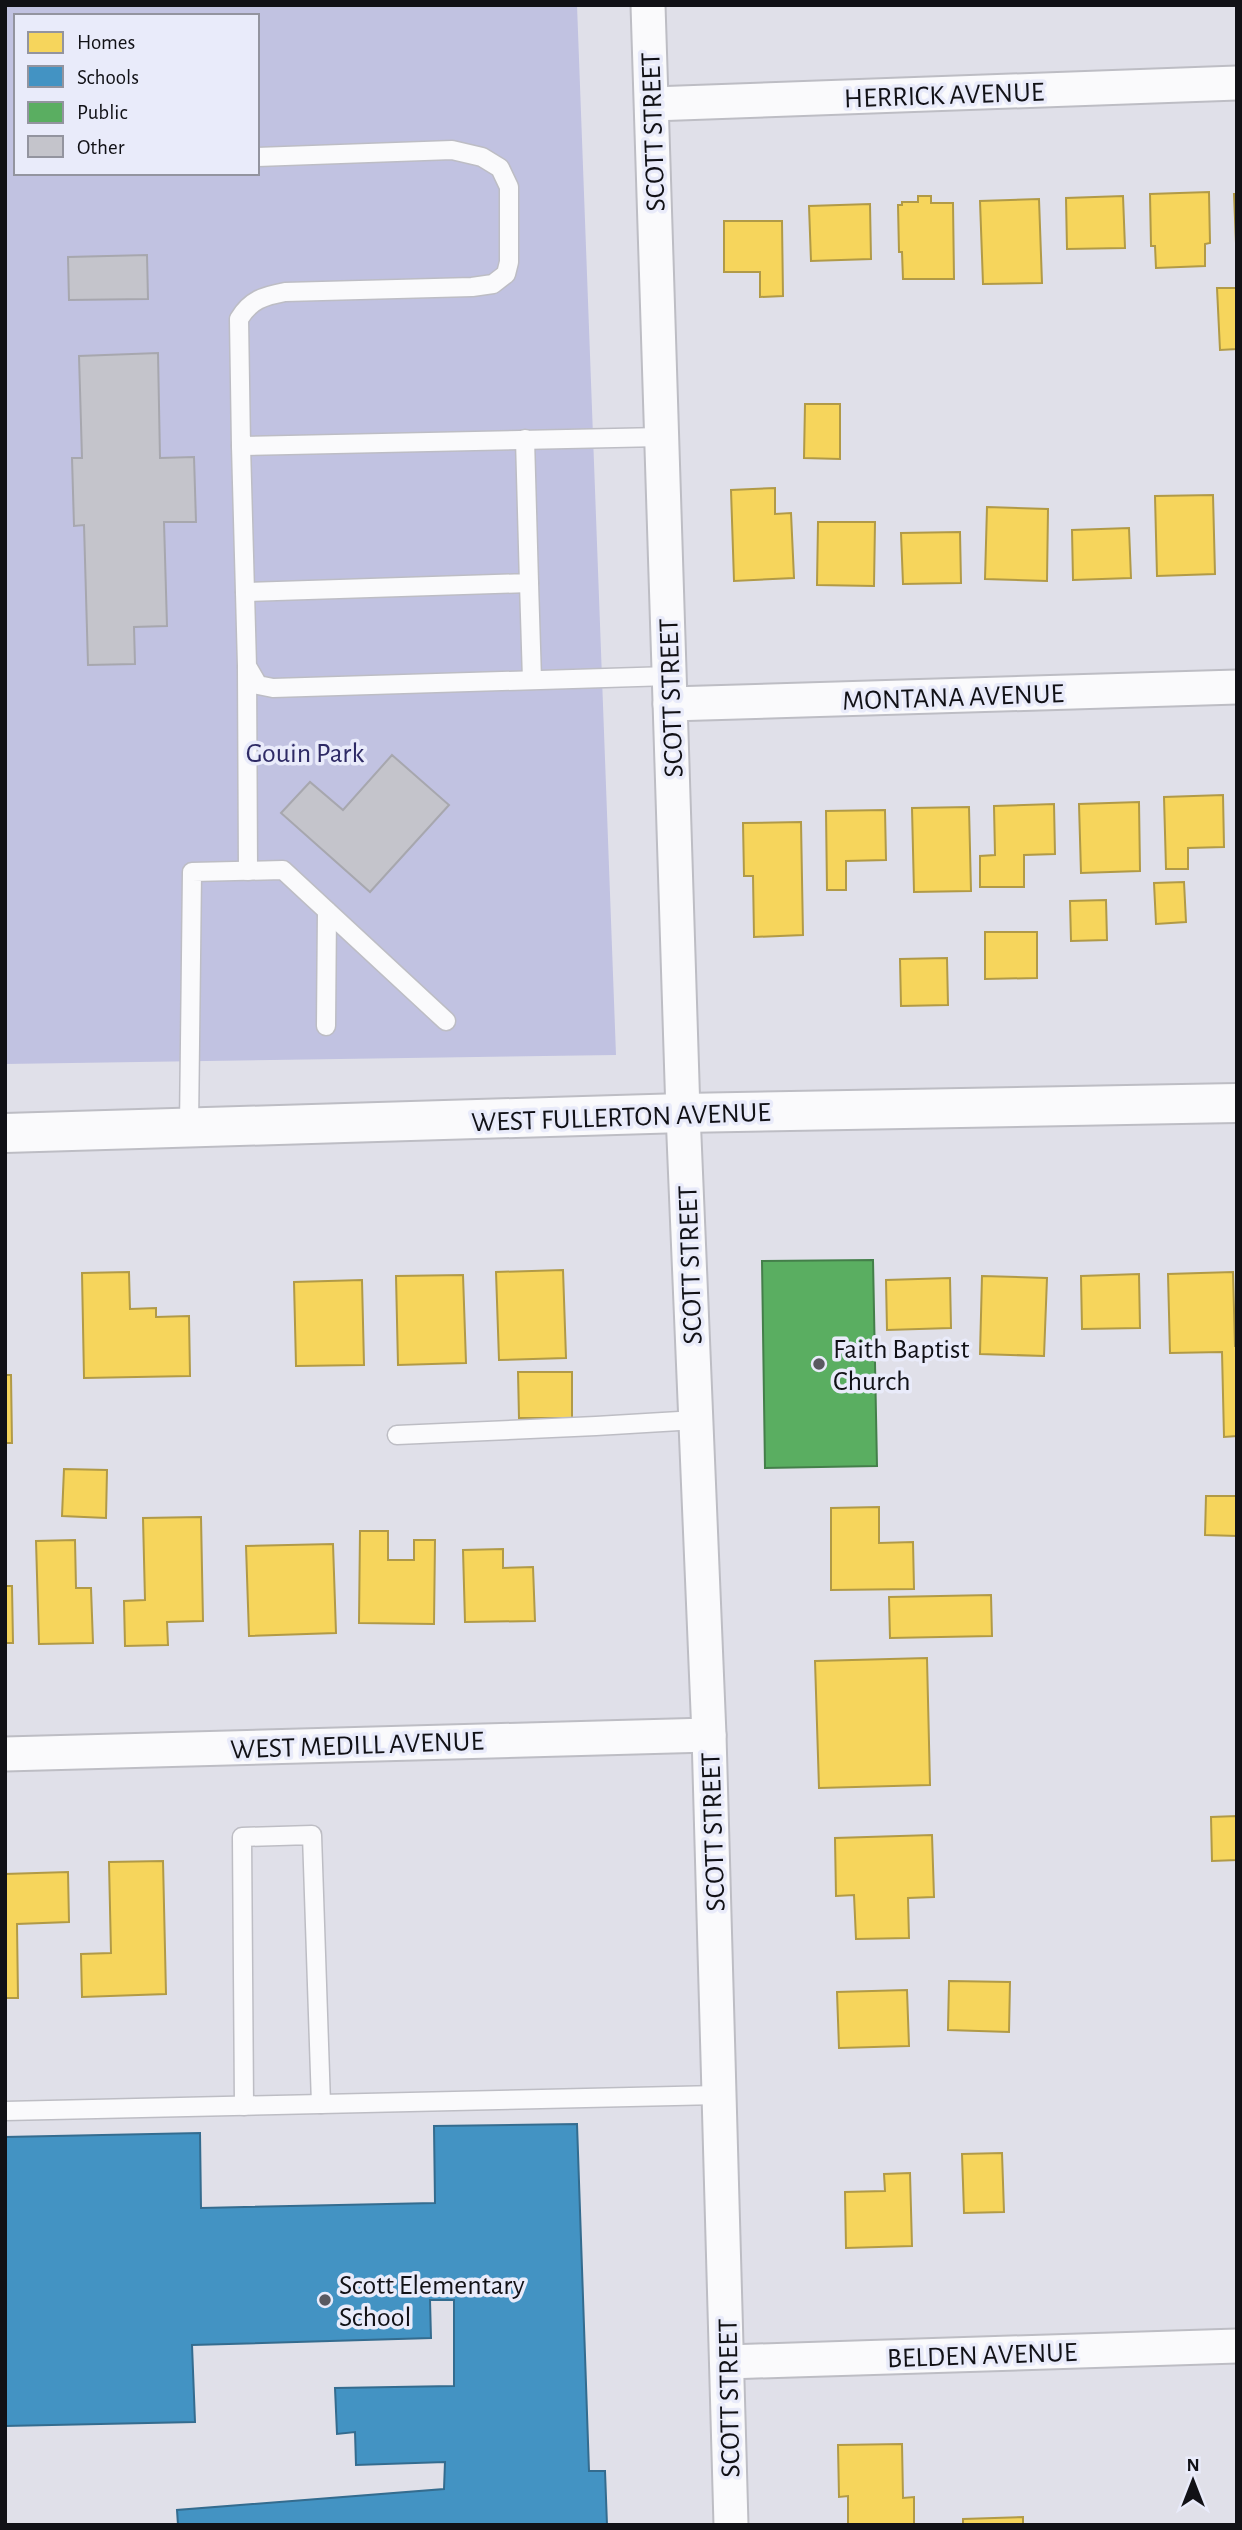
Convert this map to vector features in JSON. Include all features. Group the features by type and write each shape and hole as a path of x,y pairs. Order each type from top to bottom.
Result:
{"street":[{"name":"SCOTT STREET","path":"648,5 683,1113 709,1735 731,2525"},
{"name":"HERRICK AVENUE","path":"652,104 1237,83"},
{"name":"MONTANA AVENUE","path":"670,690 1237,687"},
{"name":"WEST FULLERTON AVENUE","path":"5,1133 683,1113 1237,1103"},
{"name":"WEST MEDILL AVENUE","path":"5,1754 709,1735"},
{"name":"BELDEN AVENUE","path":"727,2361 1237,2346"}],"lane":[{"path":"248,871 247,666 239,319 246,305 262,296 285,292 472,287 493,284 506,274 509,261 509,187 500,167 481,157 452,150 259,157"},
{"path":"241,446 662,437"},
{"path":"524,439 532,680"},
{"path":"245,592 529,583"},
{"path":"247,666 258,685 273,688 532,680 670,690"},
{"path":"189,1128 192,872 283,870 446,1021"},
{"path":"326,1026 327,911"},
{"path":"397,1435 696,1420"},
{"path":"244,2106 242,1837 265,1836 312,1835 321,2104"},
{"path":"5,2111 719,2095"}],"green space":[{"name":"Gouin Park","path":"5,5 577,5 616,1055 5,1064"}],"building: Homes":[{"path":"1209,192 1210,243 1205,244 1205,266 1156,268 1155,246 1151,246 1150,194"},
{"path":"1234,194 1237,194 1237,243 1236,243"},
{"path":"918,196 931,196 931,203 953,203 954,279 903,279 902,252 899,252 898,205 902,205 902,202 918,202"},
{"path":"1123,196 1125,248 1067,249 1066,198"},
{"path":"1039,199 1042,283 983,284 980,201"},
{"path":"870,204 871,259 811,261 809,206"},
{"path":"724,221 782,221 783,296 760,297 760,272 724,272"},
{"path":"1217,288 1237,288 1237,349 1220,350"},
{"path":"805,404 840,404 840,459 804,458"},
{"path":"775,488 775,514 791,513 794,578 734,581 731,490"},
{"path":"1213,495 1215,574 1157,576 1155,496"},
{"path":"987,507 1048,509 1047,581 985,579"},
{"path":"818,522 875,522 874,586 817,585"},
{"path":"1129,528 1131,578 1073,580 1072,530"},
{"path":"960,532 961,583 903,584 901,533"},
{"path":"1223,795 1224,847 1188,848 1188,869 1166,869 1164,797"},
{"path":"1139,802 1140,871 1081,873 1079,804"},
{"path":"1054,804 1055,854 1024,855 1024,887 980,887 980,856 995,855 994,806"},
{"path":"969,807 971,891 914,892 912,808"},
{"path":"885,810 886,860 846,861 846,890 827,890 826,811"},
{"path":"801,822 803,935 754,937 753,876 744,876 743,823"},
{"path":"1184,882 1186,922 1156,924 1154,883"},
{"path":"1106,900 1107,940 1071,941 1070,901"},
{"path":"985,932 1037,932 1037,978 985,979"},
{"path":"947,958 948,1005 901,1006 900,959"},
{"path":"563,1270 566,1358 499,1360 496,1272"},
{"path":"129,1272 130,1309 156,1308 156,1317 189,1316 190,1376 84,1378 82,1273"},
{"path":"1233,1272 1237,1346 1237,1436 1224,1437 1222,1352 1170,1353 1168,1274"},
{"path":"1139,1274 1140,1328 1082,1329 1081,1276"},
{"path":"463,1275 466,1363 398,1365 396,1276"},
{"path":"982,1276 1047,1278 1044,1356 980,1354"},
{"path":"950,1278 951,1328 887,1330 886,1280"},
{"path":"362,1280 364,1365 296,1366 294,1282"},
{"path":"518,1372 572,1372 572,1418 519,1418"},
{"path":"5,1375 11,1375 12,1443 5,1443"},
{"path":"64,1469 107,1470 106,1518 62,1516"},
{"path":"1206,1496 1237,1496 1237,1536 1205,1535"},
{"path":"879,1507 879,1543 913,1542 914,1589 831,1590 831,1508"},
{"path":"201,1517 203,1621 167,1622 168,1645 125,1646 124,1601 145,1600 143,1518"},
{"path":"360,1531 388,1531 388,1560 414,1560 414,1540 435,1540 434,1624 359,1623"},
{"path":"75,1540 76,1588 91,1588 93,1643 39,1644 36,1541"},
{"path":"333,1544 336,1633 249,1636 246,1546"},
{"path":"503,1549 503,1568 533,1567 535,1621 465,1622 463,1550"},
{"path":"5,1586 12,1586 13,1643 5,1643"},
{"path":"991,1595 992,1636 890,1638 889,1597"},
{"path":"927,1658 930,1785 819,1788 815,1661"},
{"path":"1237,1816 1237,1860 1212,1861 1211,1817"},
{"path":"932,1835 934,1897 908,1898 909,1938 856,1939 854,1895 836,1896 835,1838"},
{"path":"163,1861 166,1994 82,1997 81,1954 111,1953 109,1862"},
{"path":"68,1872 69,1922 17,1924 18,1998 5,1998 5,1874"},
{"path":"949,1981 1010,1982 1009,2032 948,2030"},
{"path":"907,1990 909,2046 839,2048 837,1992"},
{"path":"1002,2153 1004,2212 964,2213 962,2154"},
{"path":"910,2173 912,2246 846,2248 845,2192 885,2191 884,2174"},
{"path":"902,2444 903,2498 914,2497 914,2525 848,2525 848,2496 839,2497 838,2445"},
{"path":"1023,2517 1023,2525 963,2525 963,2519"}],"building: Schools":[{"path":"577,2124 589,2471 605,2471 607,2525 178,2525 177,2510 444,2489 445,2462 356,2465 355,2432 337,2434 335,2388 454,2386 454,2300 430,2300 431,2338 192,2345 195,2422 5,2426 5,2137 200,2133 201,2208 435,2203 434,2126"}],"building: Public":[{"name":"Faith Baptist Church","path":"873,1260 877,1466 765,1468 762,1261"}],"building: Other":[{"path":"147,255 148,299 69,300 68,257"},
{"path":"158,353 160,458 194,457 196,522 164,522 167,626 134,627 135,664 88,665 84,525 74,526 72,458 82,458 79,356"},
{"path":"392,755 449,805 370,892 281,813 310,782 343,810"}],"place":[{"name":"Faith Baptist Church","path":"819,1364"},
{"name":"Scott Elementary School","path":"325,2300"}]}
